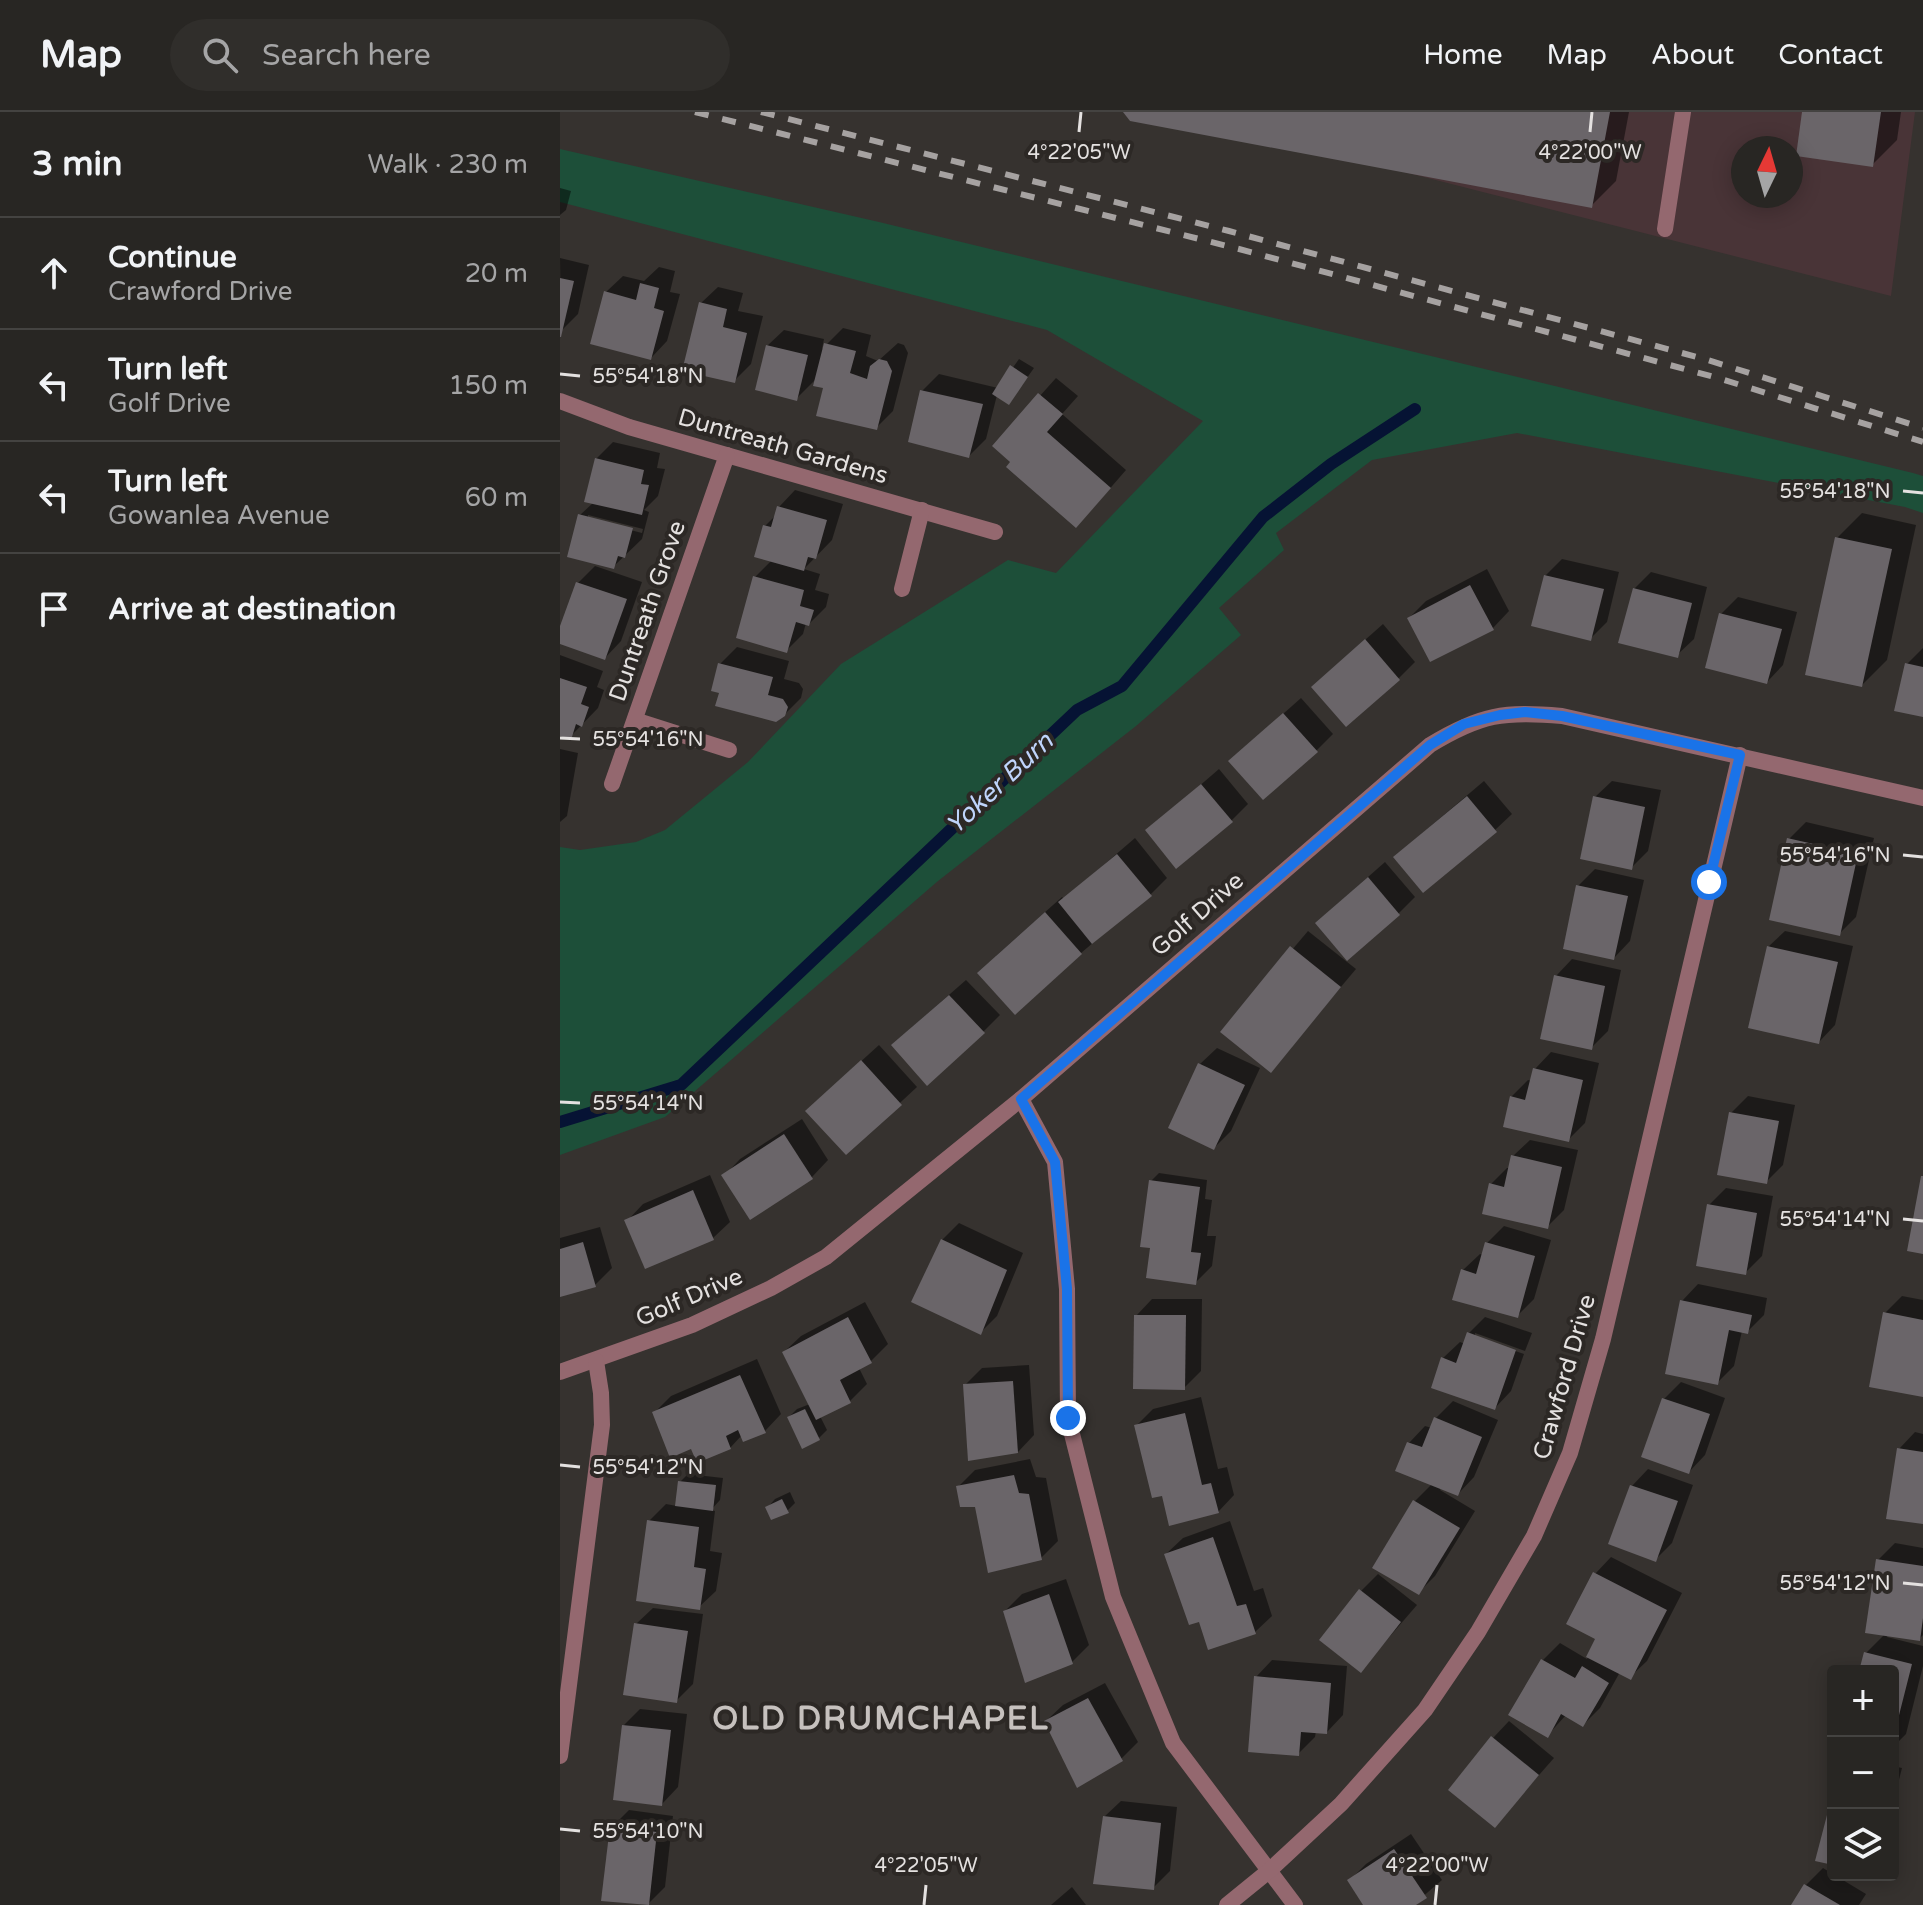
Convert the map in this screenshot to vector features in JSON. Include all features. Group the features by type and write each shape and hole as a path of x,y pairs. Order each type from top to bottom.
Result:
{"street":[{"path":"1665,229 1683,112"},
{"name":"Duntreath Gardens","path":"560,401 629,427 995,532"},
{"name":"Duntreath Grove","path":"612,784 727,455"},
{"path":"902,589 922,510"},
{"name":"Golf Drive","path":"560,1372 692,1325 771,1288 826,1257 1021,1099 1430,745 1464,724 1525,712 1562,716 1923,798"},
{"path":"635,720 729,750"},
{"name":"Crawford Drive","path":"1227,1905 1341,1804 1425,1710 1478,1632 1526,1550 1570,1453 1603,1339 1740,755"},
{"path":"1021,1099 1055,1162 1067,1289 1068,1418 1113,1597 1173,1743 1295,1905"},
{"path":"560,1756 602,1425 596,1361"}],"shaded area":[{"path":"1169,112 1915,112 1891,296"}],"green space":[{"path":"560,149 879,222 1913,473 1923,476 1923,513 1905,507 1517,433 1372,460 1276,533 1284,550 1219,608 1241,635 1136,726 938,881 665,1117 560,1155 560,847 580,850 636,842 665,830 748,762 841,664 1008,560 1056,573 1203,421 1047,330 560,202"}],"building":[{"path":"1123,112 1610,112 1592,208 1130,121"},
{"path":"1802,112 1881,112 1873,167 1803,157 1803,136 1799,136"},
{"path":"560,278 574,281 561,337 560,337"},
{"path":"640,283 659,288 654,308 664,311 651,360 590,344 604,291 636,300"},
{"path":"699,302 727,309 723,327 747,333 735,383 682,371"},
{"path":"824,343 856,351 850,373 867,379 870,366 879,359 887,361 892,371 877,430 816,416 823,388 813,386"},
{"path":"766,345 808,355 797,401 755,390"},
{"path":"1010,365 1028,377 1009,405 992,394"},
{"path":"920,390 983,404 969,458 908,442"},
{"path":"1038,393 1063,414 1047,432 1111,488 1076,528 1006,467 1010,462 992,446"},
{"path":"595,458 644,470 641,484 649,485 642,515 584,502"},
{"path":"777,506 827,520 816,559 808,557 804,571 754,557 763,525 771,527"},
{"path":"578,514 633,528 625,558 618,556 614,569 567,557"},
{"path":"1835,537 1892,549 1862,687 1805,675"},
{"path":"1544,575 1604,589 1591,641 1531,626"},
{"path":"753,576 804,590 800,606 814,610 809,626 796,622 787,653 736,638"},
{"path":"576,582 627,599 605,660 560,644 560,626"},
{"path":"1470,585 1494,630 1430,662 1407,618"},
{"path":"1633,588 1692,603 1678,658 1618,643"},
{"path":"1719,613 1782,629 1767,684 1705,668"},
{"path":"1365,639 1400,680 1346,727 1311,687"},
{"path":"718,663 773,677 768,695 783,699 788,707 785,716 776,722 715,706 719,693 711,691"},
{"path":"1905,663 1923,667 1923,717 1894,711"},
{"path":"560,678 587,687 581,704 589,707 582,727 576,724 571,740 560,736"},
{"path":"1283,713 1318,752 1263,800 1228,761"},
{"path":"1201,784 1233,822 1176,869 1145,830"},
{"path":"1467,796 1497,832 1423,893 1393,857"},
{"path":"1593,796 1645,807 1632,870 1580,859"},
{"path":"1787,838 1858,854 1840,936 1769,920"},
{"path":"1117,854 1152,896 1092,944 1058,902"},
{"path":"1368,877 1400,915 1347,961 1315,923"},
{"path":"1576,885 1628,896 1614,960 1563,949"},
{"path":"1045,912 1082,954 1015,1015 977,973"},
{"path":"1290,946 1341,987 1271,1073 1220,1032"},
{"path":"1767,946 1838,962 1819,1044 1748,1028"},
{"path":"1554,975 1605,986 1592,1050 1540,1039"},
{"path":"949,995 985,1033 927,1086 891,1045"},
{"path":"861,1060 902,1105 846,1155 805,1111"},
{"path":"1198,1063 1245,1085 1214,1150 1168,1128"},
{"path":"1533,1068 1583,1080 1569,1142 1503,1127 1510,1096 1525,1100"},
{"path":"1729,1112 1779,1121 1767,1184 1717,1175"},
{"path":"784,1134 813,1179 750,1220 721,1175"},
{"path":"1511,1155 1562,1167 1548,1229 1482,1214 1489,1183 1504,1187"},
{"path":"1923,1176 1923,1254 1907,1251"},
{"path":"1149,1180 1200,1187 1191,1252 1201,1253 1196,1285 1146,1278 1150,1248 1140,1247"},
{"path":"693,1190 714,1240 645,1269 624,1220"},
{"path":"1707,1204 1757,1213 1746,1275 1696,1266"},
{"path":"941,1239 1007,1270 981,1335 911,1302"},
{"path":"583,1242 596,1287 560,1297 560,1249"},
{"path":"1485,1242 1535,1256 1518,1318 1452,1300 1461,1269 1476,1274"},
{"path":"1680,1300 1752,1315 1748,1334 1729,1330 1718,1385 1665,1374"},
{"path":"1883,1312 1923,1320 1923,1397 1869,1387"},
{"path":"1134,1315 1186,1315 1185,1390 1133,1389"},
{"path":"848,1317 872,1363 840,1380 851,1403 816,1420 782,1352"},
{"path":"1467,1332 1516,1350 1495,1410 1431,1388 1441,1357 1456,1363"},
{"path":"740,1375 766,1433 743,1442 738,1430 726,1436 731,1449 697,1463 691,1449 670,1458 652,1412"},
{"path":"1013,1381 1018,1453 968,1461 963,1384"},
{"path":"1662,1398 1710,1414 1689,1474 1641,1457"},
{"path":"805,1409 820,1440 802,1449 787,1417"},
{"path":"1185,1413 1202,1485 1211,1483 1219,1513 1169,1526 1162,1496 1152,1498 1134,1425"},
{"path":"1434,1417 1482,1437 1458,1496 1395,1471 1407,1442 1422,1447"},
{"path":"1897,1448 1923,1452 1923,1524 1886,1519"},
{"path":"1014,1475 1019,1493 1029,1494 1042,1560 988,1573 975,1507 960,1507 956,1486"},
{"path":"678,1481 716,1485 713,1511 675,1506"},
{"path":"1630,1485 1678,1501 1656,1562 1608,1544"},
{"path":"782,1499 789,1513 771,1520 765,1507"},
{"path":"1413,1500 1460,1528 1419,1595 1372,1568"},
{"path":"647,1520 699,1527 694,1567 706,1569 700,1610 636,1601"},
{"path":"1213,1537 1237,1606 1246,1604 1256,1634 1208,1650 1199,1622 1189,1625 1164,1554"},
{"path":"1876,1559 1923,1566 1920,1641 1865,1633"},
{"path":"1593,1572 1667,1610 1631,1680 1586,1657 1595,1639 1566,1624"},
{"path":"1359,1589 1401,1622 1361,1673 1319,1640"},
{"path":"1049,1594 1073,1664 1025,1683 1003,1611"},
{"path":"634,1623 688,1631 677,1703 623,1695"},
{"path":"1864,1652 1912,1664 1899,1715 1899,1665 1861,1665"},
{"path":"1541,1659 1575,1678 1582,1666 1609,1683 1583,1727 1561,1714 1548,1738 1508,1715"},
{"path":"1254,1676 1331,1683 1327,1734 1301,1732 1299,1756 1248,1752"},
{"path":"1088,1698 1123,1761 1077,1788 1044,1721"},
{"path":"622,1725 671,1730 662,1806 613,1800"},
{"path":"1491,1736 1539,1775 1495,1828 1448,1790"},
{"path":"1827,1815 1827,1864 1815,1861"},
{"path":"1103,1816 1161,1823 1154,1890 1093,1884"},
{"path":"610,1826 657,1832 649,1905 601,1901"},
{"path":"1394,1849 1427,1898 1416,1905 1363,1905 1347,1880"},
{"path":"1804,1884 1840,1905 1791,1905"}],"waterway":[{"name":"Yoker Burn","path":"560,1122 681,1085 1077,710 1122,686 1263,517 1331,464 1415,409"}],"railway":[{"path":"695,112 1239,249 1718,378 1923,442"},
{"path":"761,112 1229,231 1708,360 1923,428"}],"district":[{"name":"OLD DRUMCHAPEL","path":"881,1718"}],"route":[{"path":"1068,1418 1067,1289 1055,1162 1021,1099 1430,745 1464,724 1525,712 1562,716 1740,755 1709,882"}]}
